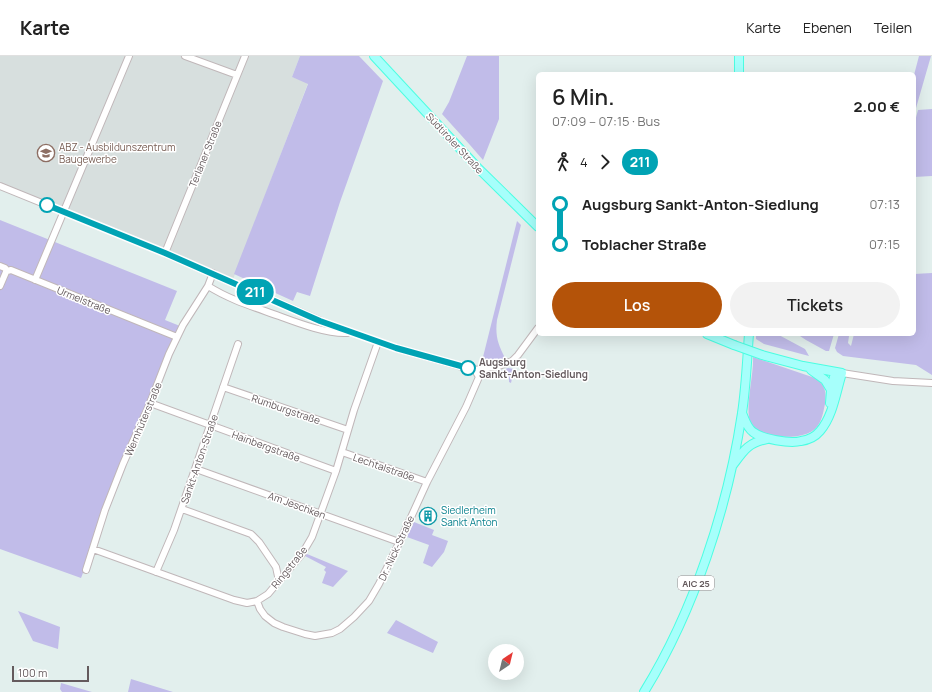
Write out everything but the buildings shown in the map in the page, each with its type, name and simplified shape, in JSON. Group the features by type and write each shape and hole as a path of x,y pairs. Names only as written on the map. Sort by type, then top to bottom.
{"main road":[{"name":"Südtiroler Straße","path":"374,56 477,167 536,225"},
{"path":"738,56 740,72"},
{"path":"712,336 762,355 803,366 842,374"},
{"name":"AIC 25","path":"644,692 655,674 684,614 706,558 732,467 742,413 749,336"},
{"path":"803,366 821,376 828,384 830,390 830,414"},
{"path":"742,413 752,432 768,439 795,442 813,437 824,425 830,414 842,374"},
{"path":"830,390 842,374"},
{"path":"732,467 745,449 751,444 768,439"}],"street":[{"path":"35,280 130,56"},
{"path":"185,56 237,75"},
{"name":"Terlaner Straße","path":"165,253 245,56"},
{"path":"0,186 213,273 320,321 378,342 441,361 476,370 499,366 512,361 536,331"},
{"name":"Urmelstraße","path":"0,266 177,337"},
{"path":"0,286 7,270"},
{"name":"Wernhüterstraße","path":"86,570 105,510 177,337 208,286 213,273"},
{"path":"208,286 242,303 302,324 340,333 350,332"},
{"path":"318,328 320,321"},
{"name":"Ringstraße","path":"257,601 268,594 302,554 312,537 322,514 360,390 378,342"},
{"name":"Sankt-Anton-Straße","path":"156,572 182,509 238,344"},
{"name":"Dr.-Nick-Straße","path":"257,601 265,616 274,623 283,628 315,636 332,633 347,624 369,601 379,584 427,482 475,386 479,377 476,370"},
{"path":"842,374 893,381 932,383"},
{"name":"Rumburgstraße","path":"223,387 348,430"},
{"name":"Hainbergstraße","path":"150,403 336,471"},
{"name":"Lechtalstraße","path":"342,452 427,482"},
{"name":"Am Jeschken","path":"196,469 399,542"},
{"path":"182,509 251,534 259,542 276,567 279,581"},
{"path":"93,549 234,600 247,603 257,601"},
{"path":"276,567 287,571"}],"shaded area":[{"path":"0,56 300,56 292,77 308,83 232,282 0,186"},
{"path":"300,56 359,56 383,81 340,202 310,296 297,292 293,301 234,274 308,84 292,77"},
{"path":"467,56 499,56 499,119 483,160 442,114 449,102"},
{"path":"919,56 931,56 916,108 916,72 915,72"},
{"path":"932,109 932,176 916,177 916,118 918,110"},
{"path":"0,220 177,291 165,320 180,326 81,578 0,549"},
{"path":"517,221 521,225 496,326 498,340 505,358 497,362 486,362 482,361"},
{"path":"932,273 932,375 916,365 843,356 837,352 835,348 838,336 849,336 848,343 851,346 854,336 916,336 916,274"},
{"path":"756,336 781,336 805,349 809,356 764,344 756,339"},
{"path":"800,336 833,336 829,351 826,351"},
{"path":"753,357 818,379 824,388 825,404 822,417 815,429 805,434 789,437 759,433 754,429 750,421 748,408"},
{"path":"508,368 514,369 511,383 509,382 509,377 493,374"},
{"path":"414,522 434,530 432,535 448,541 444,552 432,567 423,563 429,545 407,537"},
{"path":"307,554 348,571 333,587 322,583 326,572 324,570 326,567 305,556"},
{"path":"18,611 60,627 58,649 33,641"},
{"path":"396,620 438,642 433,653 387,633"},
{"path":"131,679 173,692 128,692"},
{"path":"61,683 92,692 62,692 60,689"}],"bus line":[{"name":"211","path":"47,205 165,253 320,321 396,348 468,368"}],"place":[{"name":"ABZ - Ausbildunszentrum Baugewerbe","path":"46,153"},
{"name":"Augsburg Sankt-Anton-Siedlung","path":"468,368"},
{"name":"Siedlerheim Sankt Anton","path":"428,516"}]}
